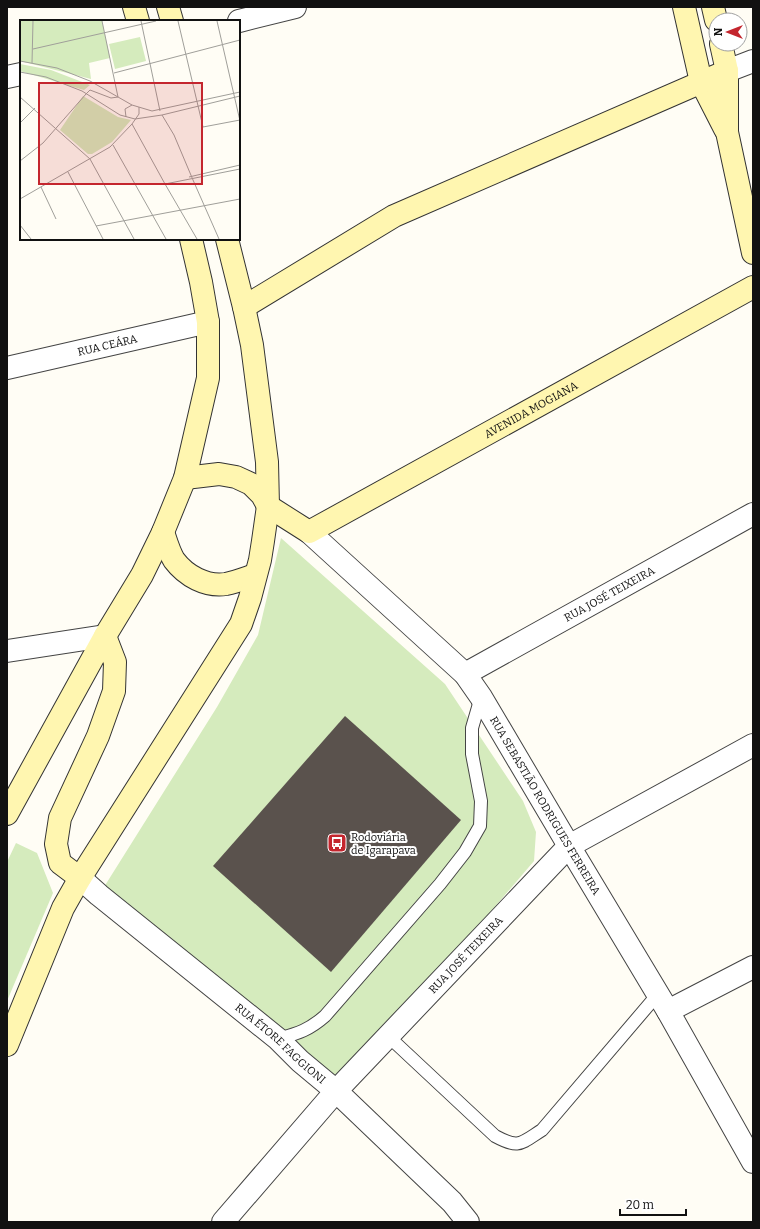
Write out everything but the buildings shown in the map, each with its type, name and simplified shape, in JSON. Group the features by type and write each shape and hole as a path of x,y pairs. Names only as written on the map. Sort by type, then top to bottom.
{"main road":[{"path":"134,7 138,20"},
{"path":"168,7 172,20"},
{"path":"684,7 701,82 727,132"},
{"path":"723,52 727,71 727,132 753,253"},
{"path":"244,307 394,216 727,71"},
{"path":"7,814 105,636 142,575 163,532 185,478 208,378 208,322 202,282 191,240"},
{"path":"7,1045 63,908 80,878 241,624 250,598 260,560 268,506 267,462 252,345 227,240"},
{"name":"AVENIDA MOGIANA","path":"308,532 753,287"},
{"path":"185,478 219,474 236,477 251,484 262,495 268,506"},
{"name":"RUA SEBASTIÃO RODRIGUES FERREIRA","path":"268,506 308,532"},
{"path":"163,532 174,559 183,570 196,579 210,583 224,584 255,575"},
{"path":"80,878 60,863 56,844 60,818 98,736 114,691 115,662 105,636"}],"street":[{"path":"240,21 295,7"},
{"path":"727,71 753,61"},
{"path":"7,77 20,74"},
{"name":"RUA CEÁRA","path":"7,368 208,322"},
{"name":"RUA JOSÉ TEIXEIRA","path":"465,674 753,514"},
{"name":"RUA SEBASTIÃO RODRIGUES FERREIRA","path":"308,532 465,674 482,697 569,846 663,1002 753,1162"},
{"path":"7,651 105,636"},
{"name":"RUA JOSÉ TEIXEIRA","path":"223,1222 336,1091 569,846 753,745"},
{"name":"RUA ÉTORE FAGGIONI","path":"80,878 99,895 278,1039 300,1061 336,1091 452,1202 468,1222"},
{"path":"663,1002 753,967"}],"lane":[{"path":"278,1039 308,1029 314,1026 325,1016 440,884 465,852 480,826 481,801 472,754 472,728 482,697"},
{"path":"388,1036 495,1136 508,1143 515,1144 523,1142 542,1130 663,1002"}],"green space":[{"path":"281,538 445,684 523,801 536,832 534,861 352,1074 331,1074 99,895 217,707 258,635"},
{"path":"16,843 37,853 53,893 7,1001 7,862"}],"place":[{"name":"Rodoviária de Igarapava","path":"337,843"}]}
